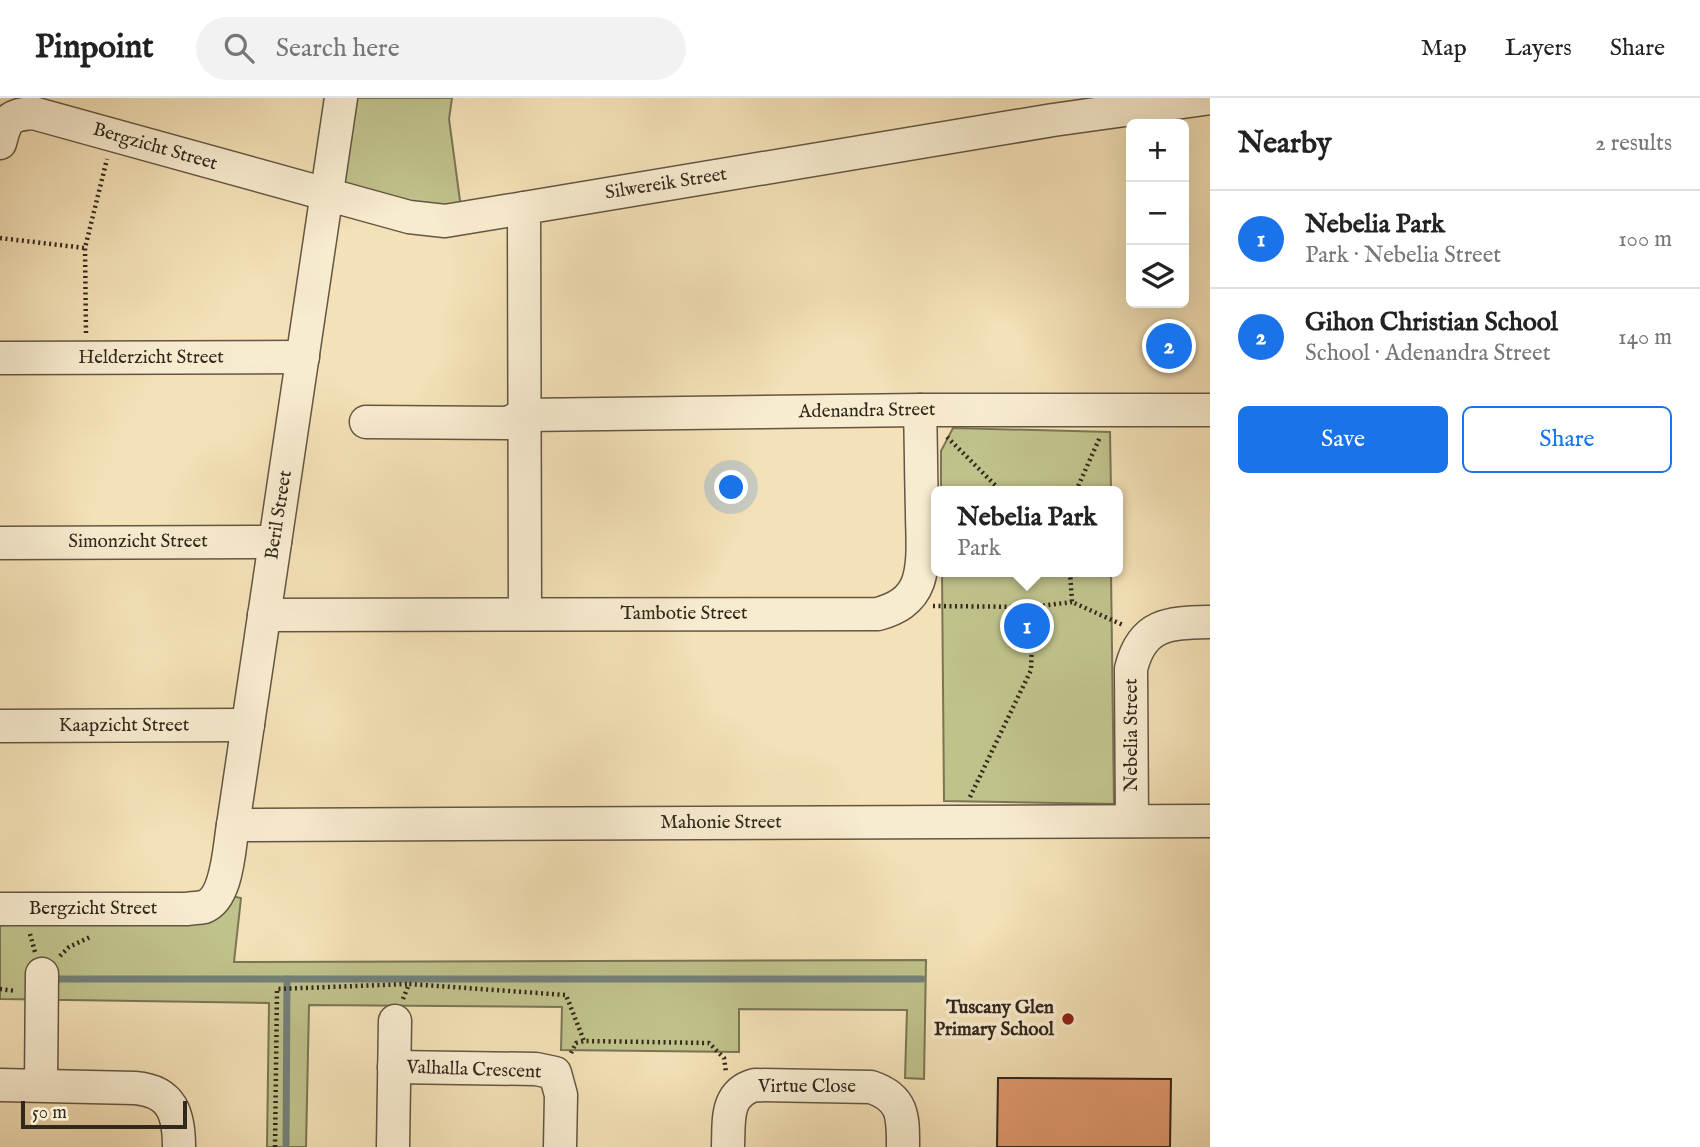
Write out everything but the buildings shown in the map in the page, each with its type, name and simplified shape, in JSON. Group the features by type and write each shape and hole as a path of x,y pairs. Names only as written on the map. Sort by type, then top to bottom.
{"street":[{"name":"Beril Street","path":"187,909 206,906 218,895 225,876 341,98"},
{"name":"Silwereik Street","path":"327,195 425,220 445,221 1051,109 1210,99"},
{"name":"Bergzicht Street","path":"0,143 4,128 15,115 76,111 113,135 327,195"},
{"path":"524,208 526,614"},
{"name":"Helderzicht Street","path":"0,358 303,358"},
{"path":"908,600 918,583 921,569 920,410"},
{"name":"Adenandra Street","path":"366,422 508,424 524,415 920,410 1210,410"},
{"name":"Simonzicht Street","path":"0,543 275,542"},
{"name":"Tambotie Street","path":"264,615 878,614 893,610 908,600"},
{"path":"1144,639 1161,627 1174,623 1210,622"},
{"name":"Nebelia Street","path":"1132,821 1131,669 1135,653 1144,639"},
{"name":"Kaapzicht Street","path":"0,726 248,725"},
{"name":"Mahonie Street","path":"233,825 1210,821"},
{"name":"Bergzicht Street","path":"12,909 187,909"},
{"path":"41,1085 42,974"},
{"name":"Valhalla Crescent","path":"393,1147 395,1021"},
{"name":"Valhalla Crescent","path":"394,1067 536,1069 555,1073"},
{"path":"555,1073 561,1095 560,1147"},
{"path":"0,1085 135,1088 154,1092 171,1106 177,1116 179,1147"},
{"name":"Virtue Close","path":"728,1147 730,1109 736,1095 755,1085 871,1087 890,1097 903,1115 902,1147"}],"path":[{"path":"86,358 85,248 113,135"},
{"path":"0,238 85,248"},
{"path":"920,410 996,486"},
{"path":"1078,486 1101,432 1118,410"},
{"path":"1070,577 1072,602"},
{"path":"908,600 928,606 1033,607 1072,602 1111,618 1144,639"},
{"path":"966,822 969,800 974,788 1031,670 1033,607"},
{"path":"12,909 42,974 69,947 94,935"},
{"path":"395,1021 409,984"},
{"path":"275,1147 277,989 409,984 566,995 584,1041"},
{"path":"555,1073 567,1063 576,1043 584,1041 709,1043 724,1058 725,1071 736,1095"}],"green space":[{"path":"350,98 452,98 449,119 461,208 426,213 342,183"},
{"path":"953,428 1110,432 1111,486 941,486 941,451"},
{"path":"942,577 1111,577 1114,804 944,801"},
{"path":"231,896 241,898 234,962 926,960 924,1079 905,1078 907,1010 739,1009 739,1052 561,1050 562,1007 309,1005 306,1147 267,1147 269,1003 0,999 0,919"}],"waterway":[{"path":"59,979 922,979"},
{"path":"286,1147 287,979"}],"place":[{"name":"Gihon Christian School","path":"1169,346"},
{"name":"Nebelia Park","path":"1027,626"},
{"name":"Tuscany Glen Primary School","path":"1068,1019"}]}
